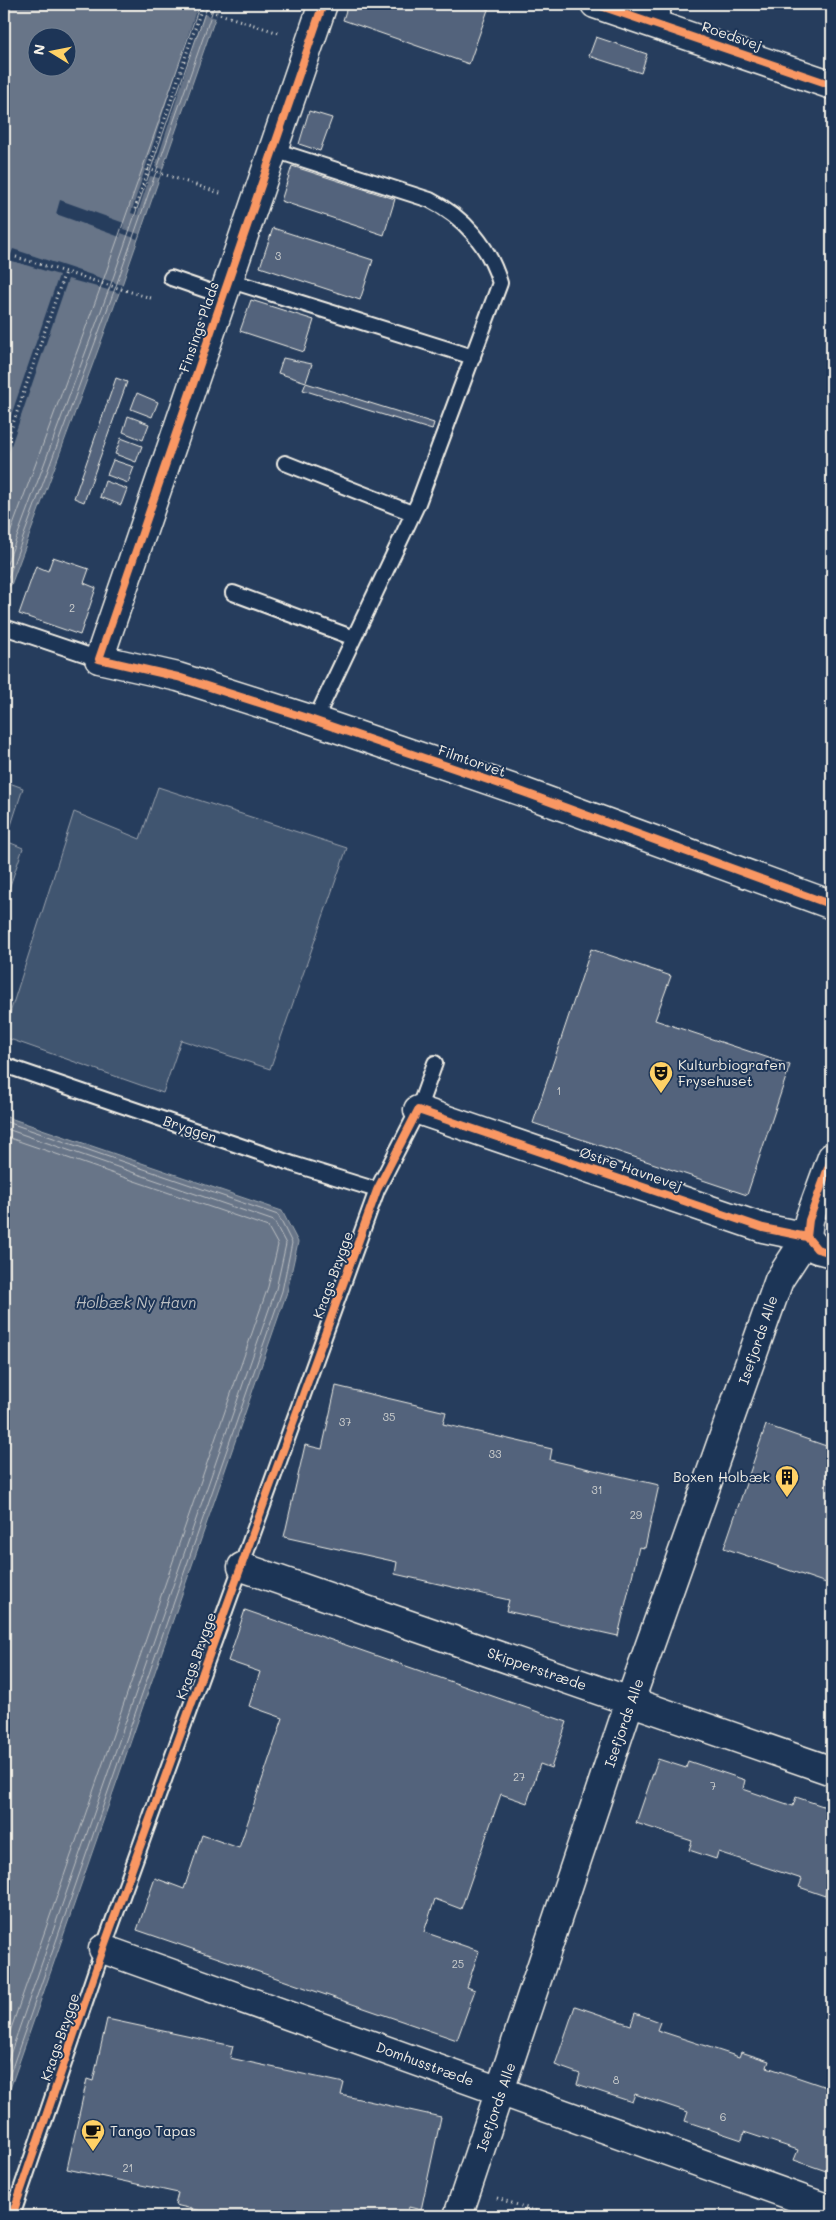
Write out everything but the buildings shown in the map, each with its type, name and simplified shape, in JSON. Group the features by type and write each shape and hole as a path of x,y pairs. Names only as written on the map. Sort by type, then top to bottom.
{"street":[{"name":"Finsings Plads","path":"99,659 323,4"},
{"name":"Roedsvej","path":"595,4 661,14 832,84"},
{"name":"Filmtorvet","path":"99,659 178,677 315,720 523,792 832,905"},
{"name":"Østre Havnevej","path":"418,1110 763,1228 808,1237 817,1249 832,1253"},
{"path":"808,1237 809,1220 832,1158"},
{"name":"Isefjords Alle","path":"458,2216 630,1702 779,1280 808,1237"},
{"name":"Skipperstræde","path":"242,1567 832,1771"},
{"name":"Domhusstræde","path":"103,1949 832,2210"}],"lane":[{"path":"274,150 430,200 453,213 465,224 490,256 500,284 412,514 315,720"},
{"path":"172,278 226,288 473,356"},
{"path":"285,464 412,514"},
{"path":"233,593 354,638"},
{"path":"4,627 99,659"},
{"path":"418,1110 435,1063"},
{"name":"Bryggen","path":"4,1065 293,1164 377,1190"},
{"name":"Krags Brygge","path":"12,2216 103,1949 377,1190 418,1110"}],"path":[{"path":"135,209 202,4"},
{"path":"201,8 310,43"},
{"path":"148,169 255,204"},
{"path":"16,257 159,300"},
{"path":"4,450 65,272"},
{"path":"514,2203 551,2216"}],"shaded area":[{"path":"4,781 23,788 6,841 23,848 4,903"},
{"path":"158,787 347,848 270,1069 181,1040 163,1093 4,1037 74,812 140,839"}],"water":[{"path":"4,4 220,4 122,285 11,585 4,589"},
{"name":"Holbæk Ny Havn","path":"4,1116 282,1211 298,1242 287,1292 4,2106"}],"pier":[{"path":"198,4 209,4 208,6 218,9 216,18 204,14 155,167 162,169 159,178 150,176 137,215 131,213"},
{"path":"60,200 124,223 123,229 139,234 137,239 121,233 120,237 56,214"},
{"path":"13,249 122,285 119,293 68,279 4,466 4,436 59,275 9,260"}],"cycle path":[{"path":"323,4 99,659 178,677 307,718 523,792 832,905"},
{"path":"595,4 832,85"},
{"path":"12,2216 103,1949 377,1190 418,1110 763,1228 807,1237 817,1249 832,1253"},
{"path":"807,1237 809,1220 832,1157"}],"place":[{"name":"Kulturbiografen Frysehuset","path":"661,1094"},
{"name":"Boxen Holbæk","path":"787,1498"},
{"name":"Tango Tapas","path":"93,2152"}]}
